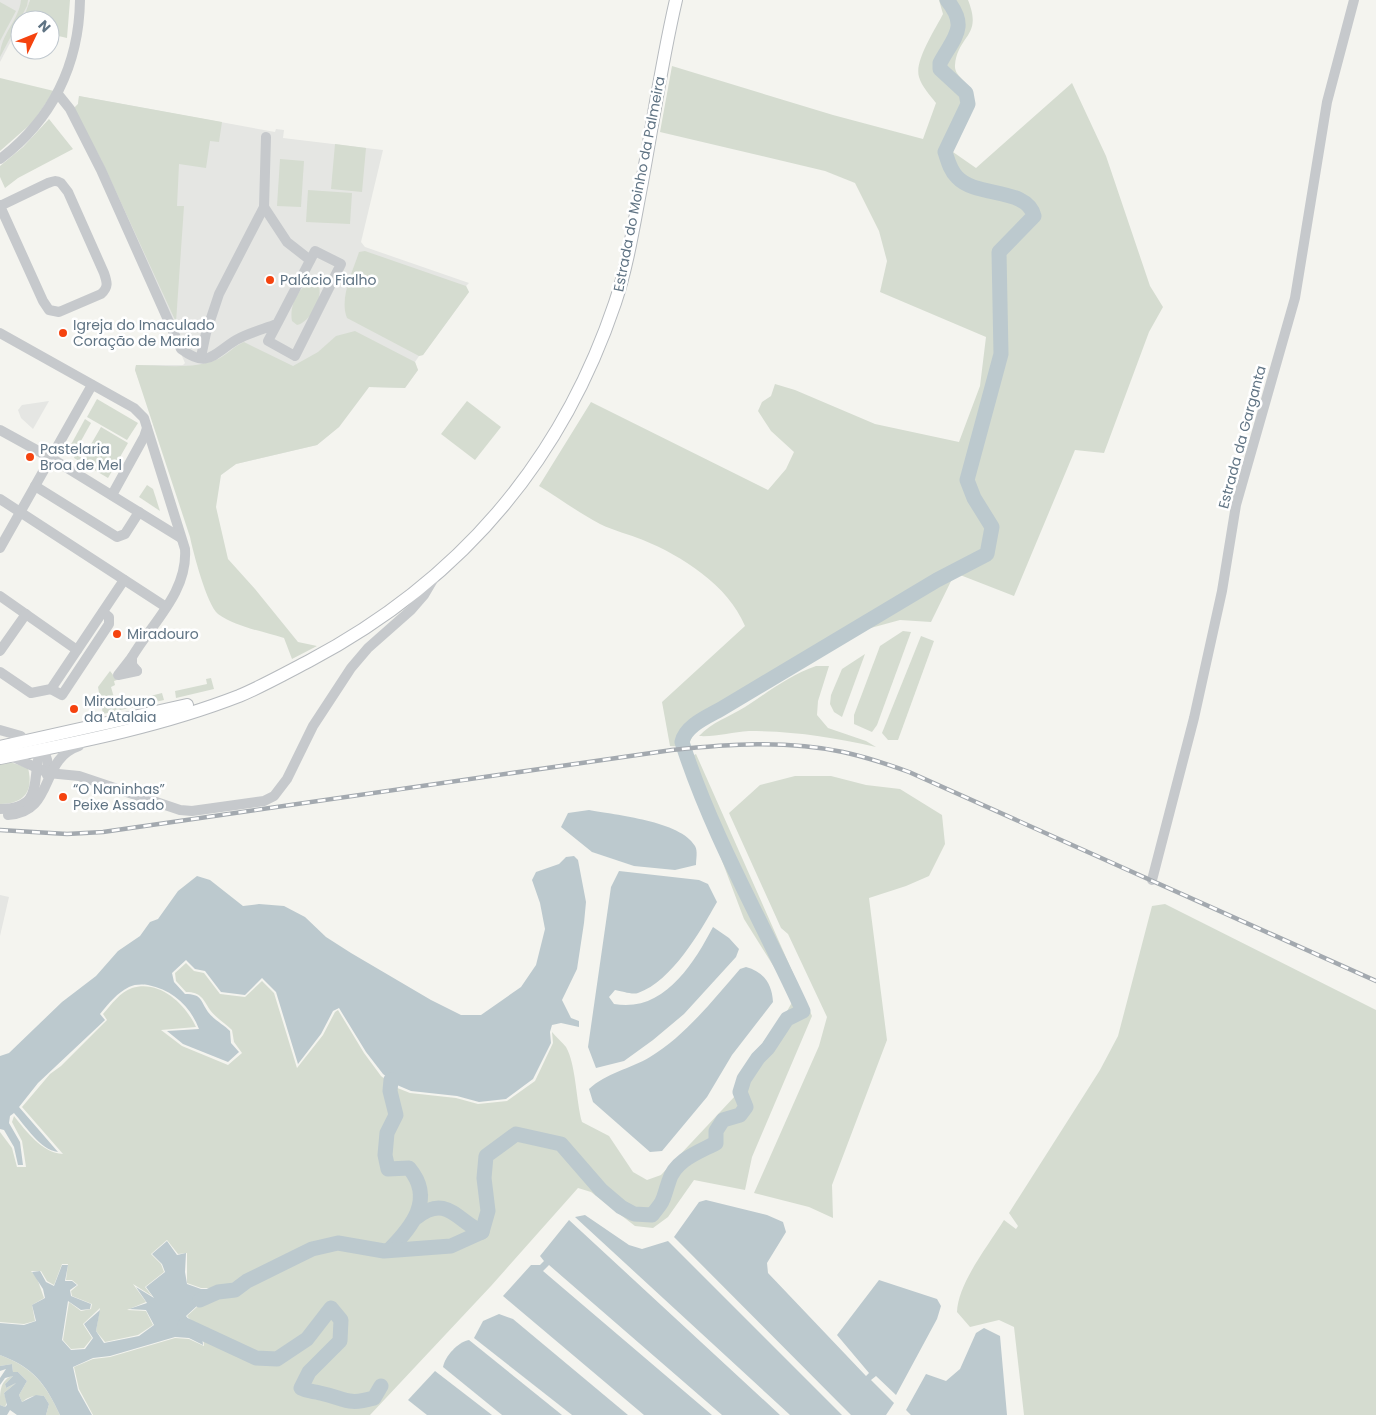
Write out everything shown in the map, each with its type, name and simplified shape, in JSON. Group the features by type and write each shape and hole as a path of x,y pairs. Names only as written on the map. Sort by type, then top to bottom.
{"main road":[{"name":"Estrada do Moinho da Palmeira","path":"3,756 48,764 132,729 239,696 280,677 374,624 410,598 472,541 524,481 552,439 581,388 600,344 615,301 628,252 676,0"},
{"name":"Estrada do Moinho da Palmeira","path":"0,747 215,698 280,677"}],"street":[{"path":"0,159 38,123 58,94 68,74 78,36 80,0"},
{"name":"Estrada da Garganta","path":"1152,880 1194,718 1216,620 1236,505 1295,298 1327,102 1354,0"},
{"path":"58,94 70,109 101,170 181,349 192,358 214,358 236,340 277,324"},
{"path":"201,358 206,333 219,294 264,207 266,137"},
{"path":"51,182 61,183 68,192 104,273 107,283 105,290 101,294 59,312 49,310 0,206 51,182"},
{"path":"264,207 288,242 310,260"},
{"path":"315,251 341,264 295,356 268,341 277,324 315,251"},
{"path":"0,333 137,410 144,418 185,549 185,570 175,594 118,675 137,671 132,665 132,657"},
{"path":"0,548 92,385"},
{"path":"112,495 140,444 147,427"},
{"path":"0,430 51,458 181,538"},
{"path":"140,444 153,445"},
{"path":"35,486 117,537 125,534 139,512"},
{"path":"0,499 166,607"},
{"path":"0,809 26,803 35,788 38,754 48,764 180,810 192,811 264,801 274,796 287,779 312,726 351,668 368,648 420,600 435,576"},
{"path":"51,689 124,580"},
{"path":"0,596 77,650"},
{"path":"0,672 31,693 51,689 62,695 109,624 109,617 103,612"},
{"path":"0,651 26,614"},
{"path":"0,815 24,812 38,800 44,790 48,764 45,742 54,738 109,727 149,713"},
{"path":"3,756 36,767 48,764 70,750 132,729"},
{"path":"0,730 26,740 48,764"},
{"path":"14,735 31,737 49,736"}],"shaded area":[{"path":"0,0 30,0 27,10 10,10 10,43 0,62"},
{"path":"21,0 28,0 25,10 19,10"},
{"path":"30,0 70,0 67,38 60,36 60,10 26,10"},
{"path":"939,0 968,0 973,21 968,35 960,47 955,65 956,72 970,91 972,107 967,123 953,152 976,168 1072,83 1106,156 1150,286 1163,307 1149,332 1104,453 1075,450 1014,596 955,573 931,622 900,620 867,629 697,723 688,747 670,746 662,702 745,626 737,611 716,585 688,563 638,538 600,524 539,486 591,402 768,490 786,469 794,452 771,431 758,411 762,402 771,396 775,384 795,390 875,424 959,442 980,386 986,337 880,292 887,261 879,231 855,183 825,171 660,132 672,66 833,115 923,139 936,103 922,84 918,70 931,36 943,14"},
{"path":"0,2 14,10 10,10 10,22 0,41"},
{"path":"10,27 10,38 0,57 3,41"},
{"path":"0,78 54,91 33,122 0,151"},
{"path":"79,96 275,132 276,129 284,130 283,138 383,150 361,242 365,247 469,283 466,286 469,292 423,355 419,356 415,362 418,370 405,388 369,387 339,427 317,445 236,464 221,475 152,416 135,370 136,365 183,365 185,363 73,109 78,104"},
{"path":"79,96 222,122 219,142 210,141 206,168 179,164 177,206 184,206 176,322 101,159 73,109 78,104"},
{"path":"49,119 73,149 18,178 5,188 0,177 0,166 23,147"},
{"path":"335,144 366,148 362,192 331,189"},
{"path":"280,159 304,161 301,207 277,206"},
{"path":"308,190 352,193 350,224 306,222"},
{"path":"365,251 466,286 469,292 423,355 419,356 347,318 345,302 348,285 359,252"},
{"path":"311,281 316,281 319,286 319,299 307,319 297,325 292,321 293,303 302,288"},
{"path":"355,331 415,362 418,370 405,388 369,387 339,427 317,445 236,464 221,475 216,507 228,559 298,642 317,646 292,659 284,638 225,618 218,614 209,600 135,370 136,365 198,365 222,357 244,342 293,366 318,352 336,336"},
{"path":"97,399 138,423 127,440 87,417"},
{"path":"49,401 33,429 21,418 18,410 22,405"},
{"path":"467,401 501,427 475,460 441,434"},
{"path":"85,419 91,423 77,448 68,450"},
{"path":"101,427 128,443 108,478 74,458 75,454 83,458"},
{"path":"147,485 153,489 160,511 139,497"},
{"path":"903,631 911,632 877,725 872,732 854,724 854,715 880,646"},
{"path":"921,636 934,641 898,740 888,740 882,733"},
{"path":"865,654 842,717 834,712 830,704 831,695 842,669"},
{"path":"816,666 829,666 818,701 817,715 828,728 866,741 876,747 844,740 781,732 749,731 699,736 715,723 745,707 788,679"},
{"path":"110,671 117,680 114,681 115,685 111,687 115,701 134,698 135,700 162,693 164,700 103,714 98,687"},
{"path":"211,678 214,689 176,698 175,691 207,684 206,679"},
{"path":"696,754 812,1016 752,1157 745,1190 694,1180 668,1217 653,1228 635,1226 591,1192 578,1188 491,1286 370,1415 93,1415 79,1389 74,1367 93,1359 110,1357 175,1338 189,1339 204,1346 203,1334 187,1316 198,1306 217,1299 219,1288 201,1288 187,1283 187,1253 178,1254 167,1240 151,1254 161,1264 164,1272 145,1287 152,1296 133,1284 146,1302 127,1310 146,1311 153,1325 138,1335 105,1342 96,1331 100,1308 83,1324 92,1338 84,1348 71,1349 63,1340 69,1302 81,1311 91,1309 92,1304 72,1296 71,1291 78,1285 72,1280 66,1280 68,1264 62,1264 54,1285 47,1281 41,1271 31,1271 37,1278 44,1298 32,1305 35,1321 24,1324 0,1322 0,1132 12,1148 17,1167 26,1167 22,1141 12,1122 14,1116 41,1145 55,1153 63,1154 22,1107 50,1074 61,1066 107,1020 103,1014 124,992 142,986 152,987 171,996 186,1010 192,1019 196,1027 161,1030 182,1046 228,1065 242,1053 234,1042 232,1030 212,1013 201,997 195,993 186,992 176,981 175,973 186,963 194,971 204,973 220,994 245,997 262,981 274,993 297,1068 323,1035 335,1012 338,1010 364,1053 381,1076 395,1087 410,1093 456,1098 478,1104 507,1101 535,1081 553,1043 552,1032 566,1047 572,1063 582,1122 609,1136 633,1172 647,1180 661,1175 736,1095 751,1057 783,1018 794,999 744,919 684,760"},
{"path":"10,762 28,768 30,783 25,795 21,799 15,802 0,804 0,764"},
{"path":"795,776 831,776 866,785 900,789 942,815 945,844 929,876 869,898 887,1040 832,1185 833,1218 809,1207 754,1193 819,1046 827,1017 788,934 781,928 729,813 760,785"},
{"path":"589,810 646,820 676,831 687,837 695,846 697,853 696,865 675,870 634,866 592,852 561,827 568,813"},
{"path":"574,856 578,860 586,902 577,969 562,1000 571,1018 579,1021 579,1027 561,1023 552,1025 550,1032 551,1043 533,1079 506,1099 479,1102 457,1096 411,1091 397,1085 383,1074 366,1052 339,1008 333,1011 321,1034 298,1064 276,992 262,978 245,995 221,992 205,971 195,969 186,960 172,973 174,982 185,994 198,997 210,1015 230,1031 231,1043 239,1052 228,1062 183,1044 167,1031 199,1029 191,1013 180,1000 157,987 148,985 133,985 125,989 100,1014 105,1020 38,1083 19,1107 58,1152 45,1147 39,1142 14,1113 10,1116 9,1123 20,1142 23,1165 18,1165 14,1147 4,1130 0,1129 0,1056 9,1053 62,1002 96,976 118,951 140,936 150,922 158,919 178,891 197,876 210,880 243,906 259,904 284,906 305,917 326,937 351,953 431,1000 461,1015 481,1015 521,987 536,965 545,929 540,903 532,880 536,872 559,864 566,857"},
{"path":"619,871 699,880 708,884 717,902 684,954 662,978 638,993 615,990 609,997 614,1004 632,1005 662,994 686,970 713,927 729,938 739,949 736,957 684,1014 653,1040 624,1061 596,1068 588,1047 611,887"},
{"path":"0,895 9,897 0,936"},
{"path":"1165,904 1376,1010 1376,1415 1024,1415 1014,1327 999,1320 970,1327 957,1312 968,1277 1004,1220 1016,1229 1018,1226 1009,1213 1100,1070 1118,1036 1152,906"},
{"path":"746,967 758,972 766,980 771,990 773,1002 732,1055 707,1097 662,1151 650,1152 593,1102 589,1089 610,1075 650,1057 675,1039 698,1017 740,969"},
{"path":"706,1200 767,1215 783,1222 786,1232 767,1263 768,1273 866,1376 869,1373 837,1335 879,1280 937,1299 941,1306 937,1319 896,1395 876,1376 871,1380 894,1403 886,1415 851,1415 674,1237 699,1202"},
{"path":"585,1215 629,1245 642,1249 668,1241 842,1415 790,1415 575,1217"},
{"path":"569,1220 780,1415 722,1415 549,1265 543,1271 712,1415 644,1415 503,1296 531,1265 540,1265 544,1261 540,1256"},
{"path":"167,1241 177,1255 186,1253 185,1272 187,1284 201,1289 218,1289 216,1299 198,1305 186,1316 202,1335 203,1345 189,1338 175,1337 110,1356 93,1358 73,1367 78,1390 92,1415 60,1415 43,1385 30,1371 22,1365 0,1355 0,1323 24,1325 36,1321 32,1305 45,1298 43,1289 32,1272 40,1271 46,1282 54,1286 62,1265 68,1265 65,1281 72,1281 77,1285 70,1290 71,1296 91,1304 90,1309 81,1310 68,1301 62,1340 71,1350 85,1349 93,1338 84,1324 100,1310 96,1331 104,1343 139,1336 154,1325 146,1310 129,1309 147,1303 136,1287 154,1298 146,1287 165,1272 162,1264 152,1254"},
{"path":"499,1314 513,1319 628,1415 572,1415 474,1338 483,1321"},
{"path":"984,1328 1000,1336 1007,1415 911,1415 906,1410 926,1374 946,1381 960,1369 976,1333"},
{"path":"469,1340 562,1415 502,1415 443,1367 446,1358 453,1350"},
{"path":"0,1355 21,1365 37,1378 49,1394 60,1415 46,1415 49,1404 44,1396 32,1396 22,1402 19,1395 27,1381 18,1372 13,1372 12,1364 0,1366"},
{"path":"12,1364 13,1372 18,1372 27,1381 19,1395 22,1402 36,1395 44,1396 49,1404 46,1415 17,1415 10,1410 7,1415 0,1415 0,1405 5,1407 7,1405 4,1393 16,1383 6,1388 5,1384 13,1376 5,1378 0,1385 0,1378 6,1369 0,1371 0,1366"},
{"path":"435,1371 492,1415 427,1415 408,1400"},
{"path":"14,1375 5,1384 6,1388 16,1383 4,1393 7,1402 5,1407 0,1405 2,1386 9,1377"}],"waterway":[{"path":"200,1300 218,1292 235,1290 247,1281 312,1249 338,1243 384,1251 451,1246 482,1232 488,1211 484,1178 486,1156 516,1134 561,1144 601,1190 621,1207 634,1214 652,1215 662,1202 676,1167 695,1153 716,1143 716,1131 723,1120 740,1115 746,1107 740,1092 744,1079 787,1019 803,1011 723,845 694,777 682,742 687,731 703,719 937,580 987,554 992,527 974,498 967,480 1001,354 999,252 1034,216 1029,207 1012,196 965,184 957,177 949,165 945,152 968,104 966,93 940,69 940,63 954,39 958,25 954,9 947,0"},
{"path":"389,1250 412,1222 420,1202 417,1179 409,1168 388,1169 385,1155 387,1133 396,1115 390,1091 391,1080"},
{"path":"417,1217 436,1208 444,1209 482,1232"},
{"path":"185,1325 256,1358 277,1359 307,1339 331,1308 341,1320 340,1341 309,1372 301,1388 346,1400 357,1401 374,1398 381,1386"}],"railway":[{"path":"0,830 67,834 103,832 672,750 758,744 822,748 852,754 909,772 1376,981"}],"place":[{"name":"Palácio Fialho","path":"270,280"},
{"name":"Igreja do Imaculado Coração de Maria","path":"63,333"},
{"name":"Pastelaria Broa de Mel","path":"30,457"},
{"name":"Miradouro","path":"117,634"},
{"name":"Miradouro da Atalaia","path":"74,709"},
{"name":"“O Naninhas” Peixe Assado","path":"63,797"}]}
